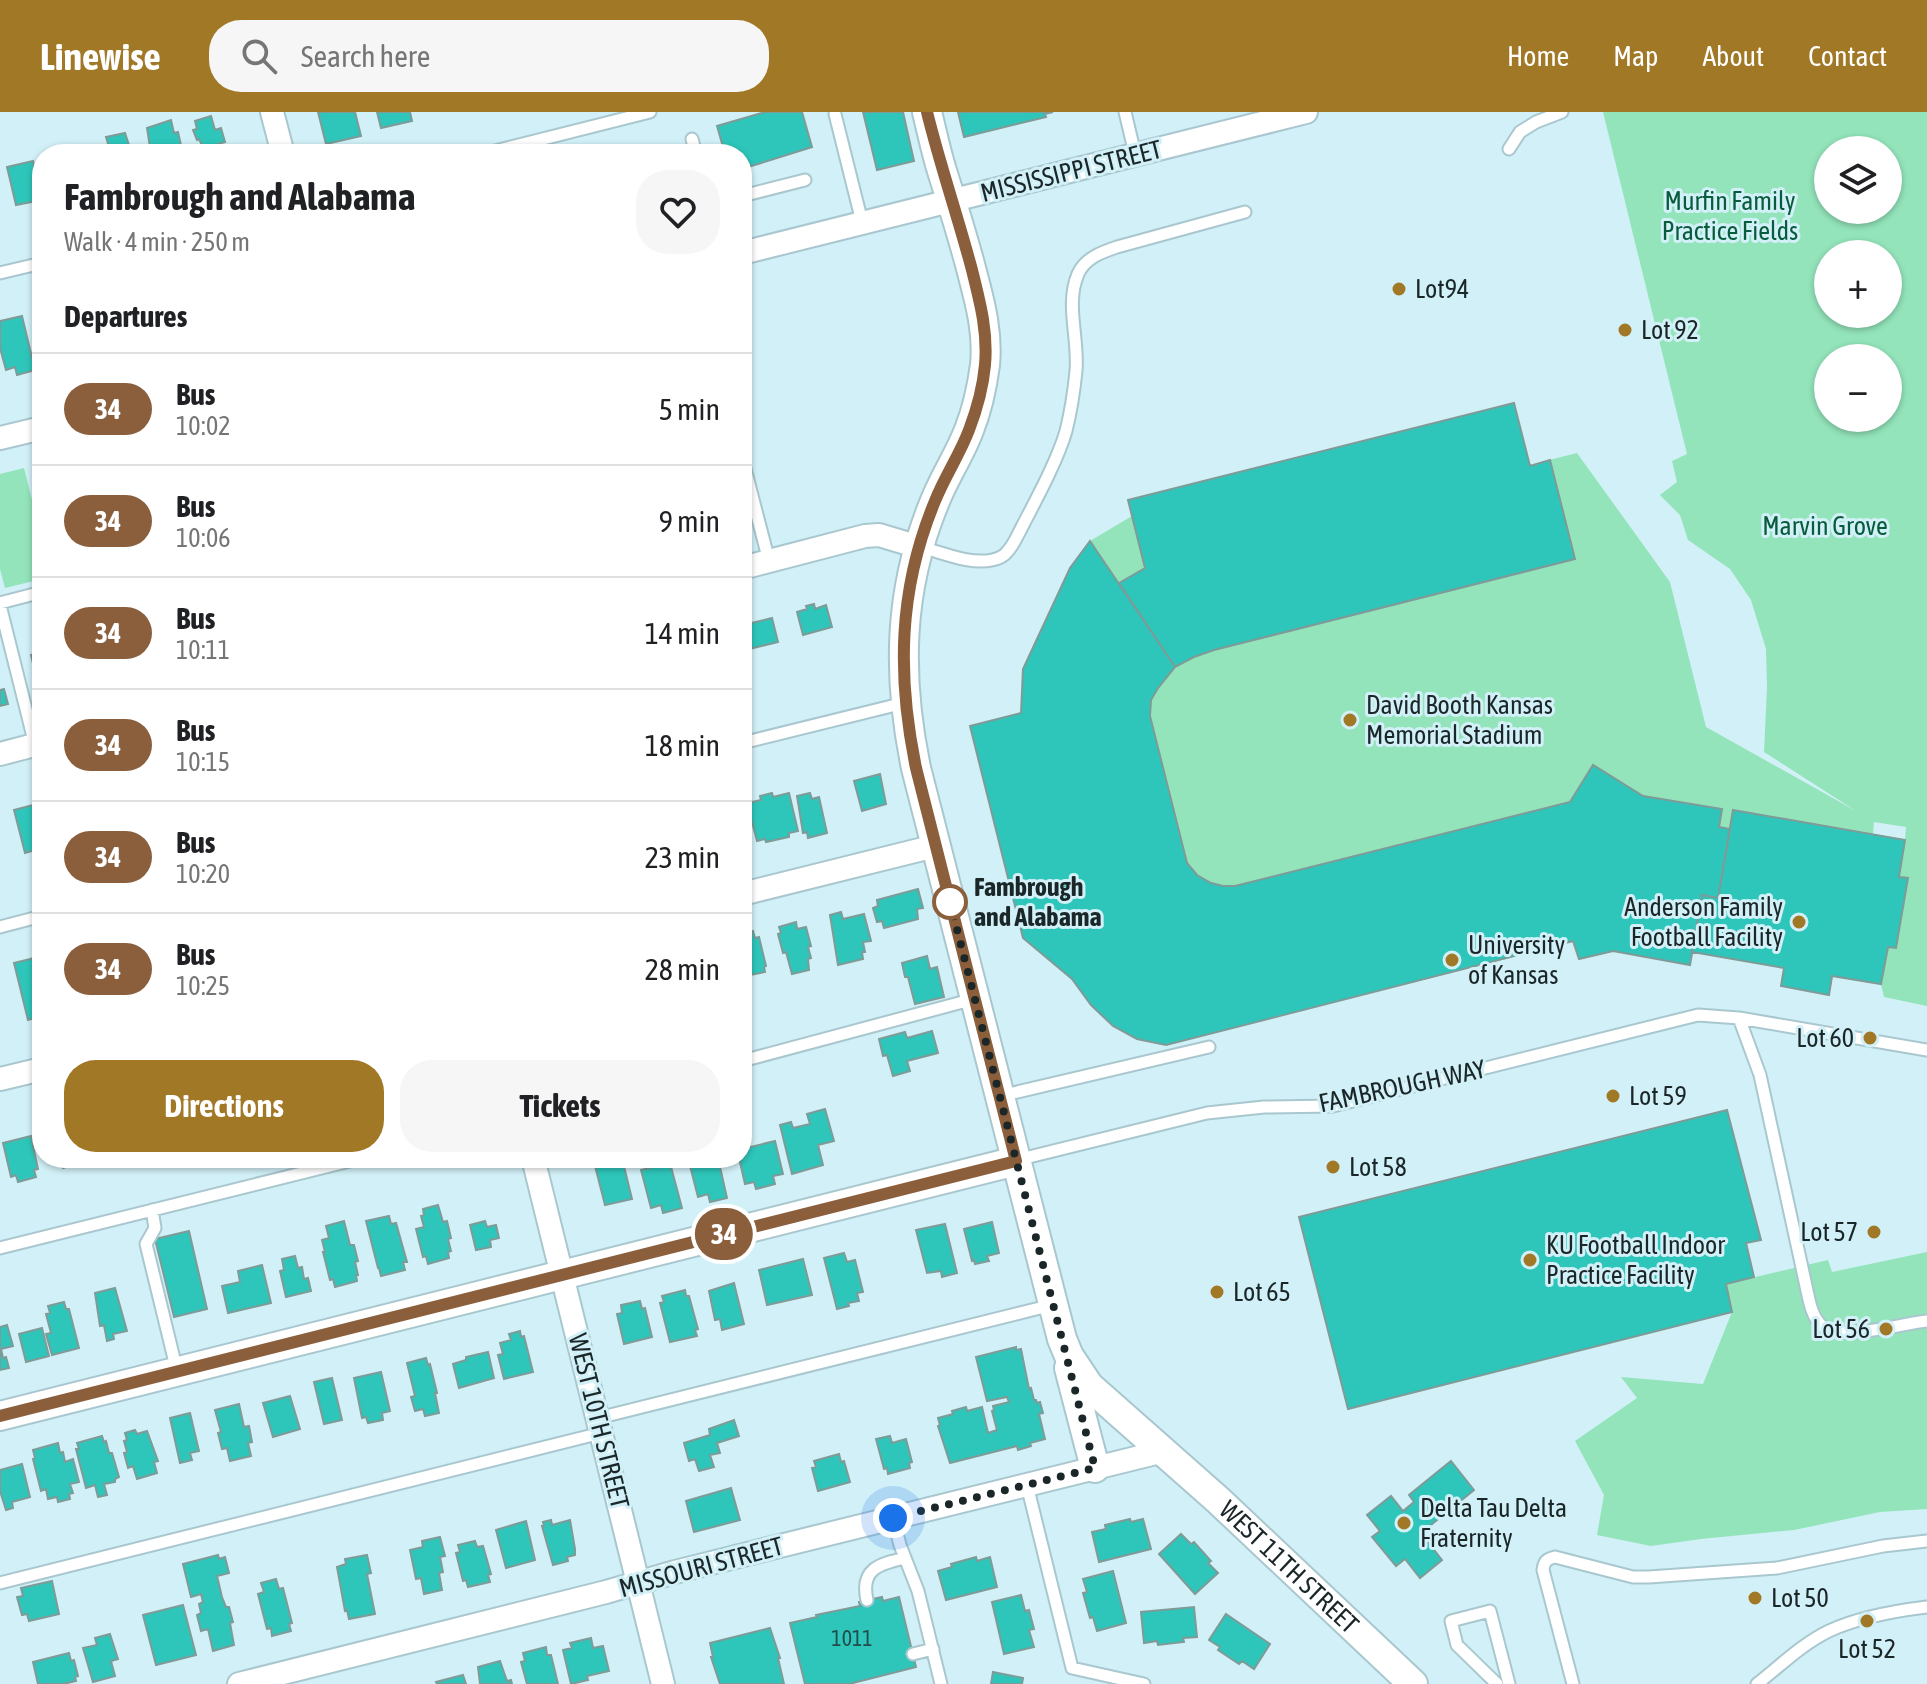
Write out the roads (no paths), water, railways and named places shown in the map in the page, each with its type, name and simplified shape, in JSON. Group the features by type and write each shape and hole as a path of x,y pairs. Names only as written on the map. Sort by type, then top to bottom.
{"street":[{"path":"272,112 280,144"},
{"path":"927,112 963,234 984,319 986,341 981,392 969,430 935,501 911,582 902,644 905,703 916,768 935,846 1095,1468"},
{"name":"MISSISSIPPI STREET","path":"752,250 1305,112"},
{"path":"0,438 32,430"},
{"path":"752,565 865,536 879,535 919,547"},
{"path":"0,754 32,746"},
{"path":"752,892 935,846"},
{"path":"0,1079 32,1071"},
{"path":"0,1416 1016,1161"},
{"name":"WEST 10TH STREET","path":"536,1168 663,1684"},
{"name":"WEST 11TH STREET","path":"1062,1339 1076,1369 1089,1386 1218,1500 1413,1684"},
{"name":"MISSOURI STREET","path":"239,1684 1164,1451"}],"lane":[{"path":"523,144 650,112"},
{"path":"1125,112 1135,154"},
{"path":"1509,149 1520,132 1562,112"},
{"path":"835,114 862,222"},
{"path":"692,139 693,144"},
{"path":"752,193 805,180"},
{"path":"919,547 985,561 1000,557 1012,544 1061,444 1073,403 1077,366 1074,285 1086,262 1108,250 1245,212"},
{"path":"0,273 32,265"},
{"path":"752,496 769,561"},
{"path":"32,595 0,604 32,722"},
{"path":"752,741 905,703"},
{"path":"0,927 32,919"},
{"path":"752,1058 974,999"},
{"name":"FAMBROUGH WAY","path":"1016,1161 1207,1113 1264,1107 1333,1106 1698,1015 1739,1018 1927,1050"},
{"path":"1739,1018 1760,1075 1815,1318 1824,1329 1836,1333 1927,1321"},
{"path":"1000,1097 1209,1047"},
{"path":"0,1248 322,1168"},
{"path":"152,1210 155,1228 146,1244 177,1372"},
{"path":"0,1583 1053,1305"},
{"path":"1027,1485 1072,1668 1144,1684"},
{"path":"893,1518 918,1591 941,1684"},
{"path":"1573,1684 1543,1570 1548,1559 1555,1557 1633,1577 1649,1577 1777,1568 1883,1546 1927,1541"},
{"path":"867,1600 866,1579 871,1572 880,1564 905,1558"},
{"path":"1757,1684 1829,1631 1895,1611 1927,1607"},
{"path":"1497,1684 1457,1645 1451,1621 1490,1611 1509,1684"},
{"path":"913,1654 933,1649"}],"place":[{"name":"Lot94","path":"1399,289"},
{"name":"Lot 92","path":"1625,330"},
{"name":"David Booth Kansas Memorial Stadium","path":"1350,720"},
{"name":"Fambrough and Alabama","path":"950,902"},
{"name":"Anderson Family Football Facility","path":"1799,922"},
{"name":"University of Kansas","path":"1452,960"},
{"name":"Lot 60","path":"1870,1038"},
{"name":"Lot 59","path":"1613,1096"},
{"name":"Lot 58","path":"1333,1167"},
{"name":"Lot 57","path":"1874,1232"},
{"name":"KU Football Indoor Practice Facility","path":"1530,1260"},
{"name":"Lot 65","path":"1217,1292"},
{"name":"Lot 56","path":"1886,1329"},
{"name":"Delta Tau Delta Fraternity","path":"1404,1523"},
{"name":"Lot 50","path":"1755,1598"},
{"name":"Lot 52","path":"1867,1621"}],"park label":[{"name":"Murfin Family Practice Fields","path":"1730,216"},
{"name":"Marvin Grove","path":"1825,526"}]}
